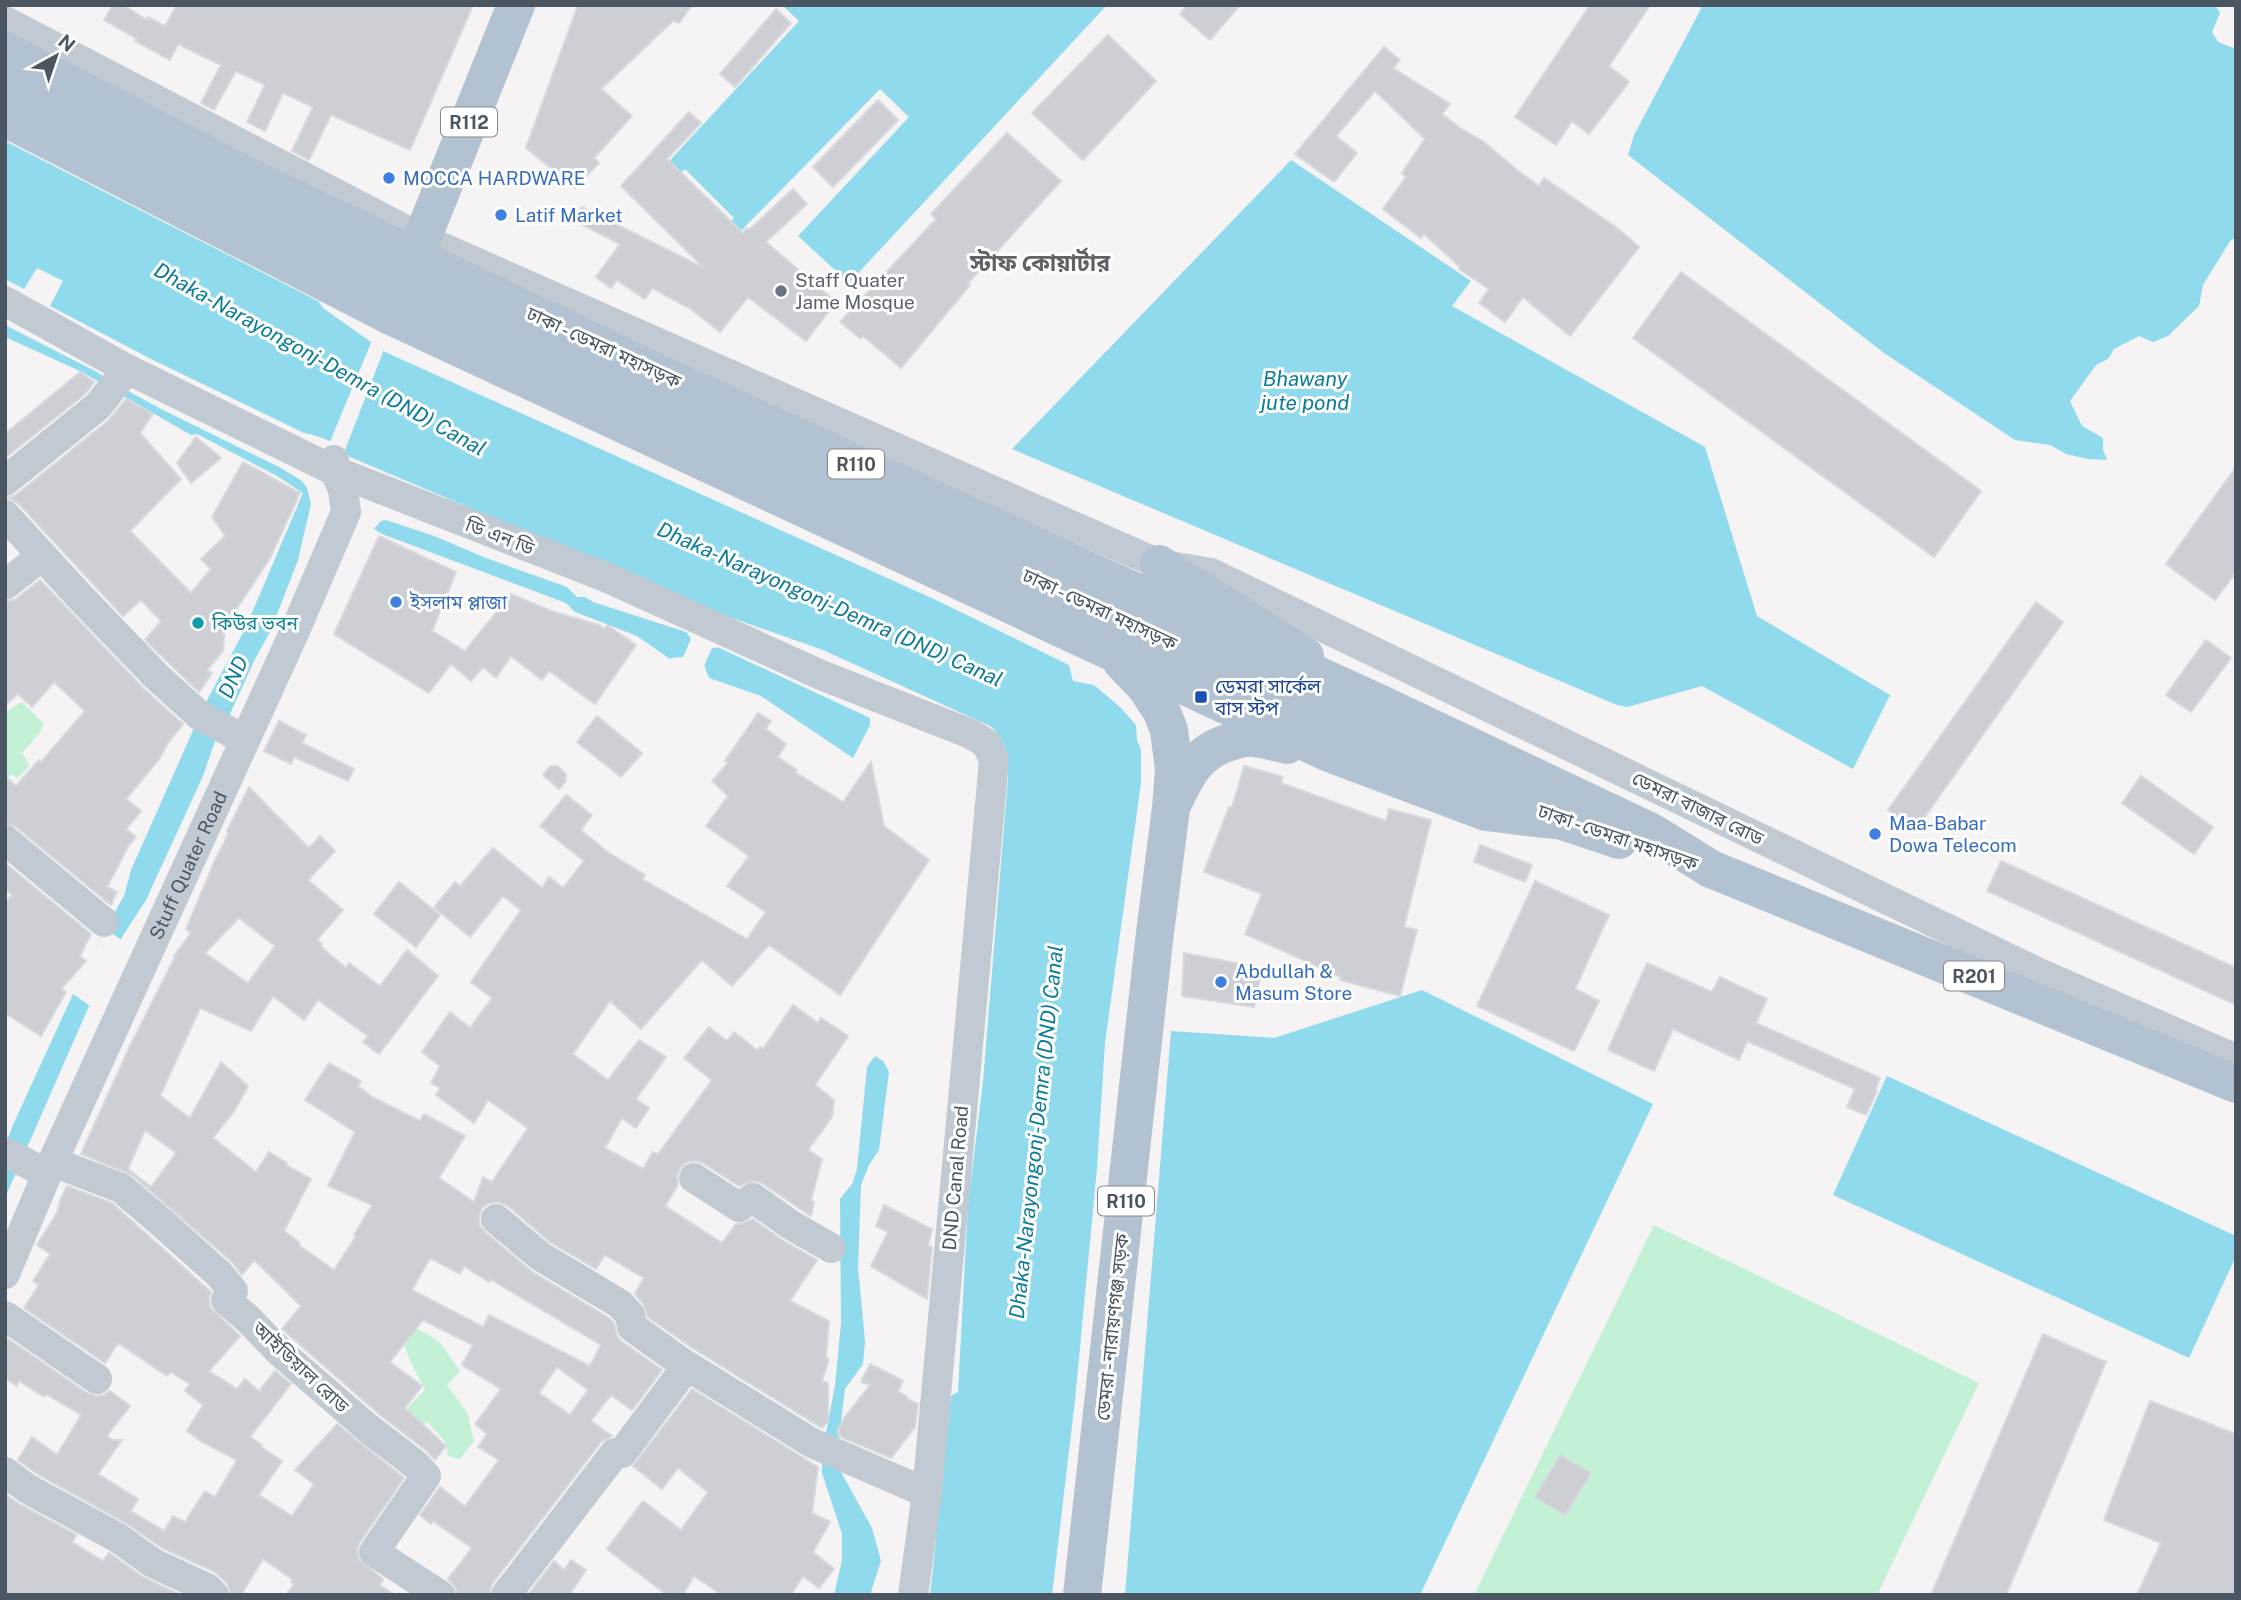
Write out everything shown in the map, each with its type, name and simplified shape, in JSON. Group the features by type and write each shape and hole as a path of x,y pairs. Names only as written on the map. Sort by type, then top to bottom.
{"main road":[{"name":"R112","path":"423,239 516,5"},
{"name":"ঢাকা - ডেমরা মহাসড়ক","path":"5,51 247,176 651,370 1383,705 1651,832 1711,869"},
{"name":"ঢাকা - ডেমরা মহাসড়ক","path":"5,84 237,204 640,397 1562,821 1711,869"},
{"path":"5,118 387,324 1329,753 1486,812 1562,821"},
{"path":"387,324 423,239"},
{"path":"1159,564 1383,705"},
{"name":"ডেমরা - নারায়ণগঞ্জ সড়ক","path":"1082,1595 1174,769 1169,730 1161,710 1146,687 1115,654"},
{"name":"ডেমরা - নারায়ণগঞ্জ সড়ক","path":"1171,808 1186,774 1199,757 1217,746 1253,738 1329,753"},
{"name":"R201","path":"1711,869 2236,1084"}],"street":[{"name":"ডেমরা বাজার রোড","path":"5,21 423,239 1159,564 1211,573 2039,973 2236,1059"},
{"name":"ডি এন ডি","path":"5,301 118,380 334,463 608,578 821,675 971,734 987,744 994,761"},
{"path":"5,481 98,405 118,380"},
{"name":"Stuff Quater Road","path":"5,1274 32,1163 223,728 294,633 346,512 343,490 334,463"},
{"path":"5,515 157,677 223,728"},
{"path":"5,585 42,556"},
{"name":"DND Canal Road","path":"914,1595 927,1493 994,761"},
{"path":"5,840 104,922"},
{"name":"আইডিয়াল রোড","path":"32,1163 121,1188 220,1275 233,1291 226,1300 281,1353 369,1429 416,1465 426,1476 374,1552 440,1595"},
{"path":"694,1178 739,1207 753,1198 791,1226 831,1248"},
{"path":"496,1219 540,1256 620,1304 629,1315 632,1327 687,1366 818,1446 927,1493"},
{"path":"5,1316 97,1379"},
{"path":"506,1595 615,1453 622,1453 687,1366"},
{"path":"5,1472 28,1489 118,1538 153,1563 207,1588 214,1595"}],"green space":[{"path":"22,702 44,724 22,753 30,766 17,778 13,775 5,779 5,712"},
{"path":"1654,1225 1979,1383 1877,1595 1474,1595"},
{"path":"414,1327 439,1341 460,1371 447,1385 467,1412 474,1441 460,1459 448,1456 445,1441 427,1422 414,1430 404,1424 408,1408 425,1389 399,1332"}],"water":[{"path":"782,5 1107,5 849,283 798,236 909,117 880,89 732,240 722,231 734,218 685,169 671,182 660,171 799,21"},
{"path":"1703,5 2215,5 2220,13 2212,32 2218,42 2236,49 2236,237 2230,241 2203,285 2199,306 2168,336 2153,342 2139,336 2114,349 2108,359 2096,365 2070,401 2082,426 2103,438 2103,450 2107,460 2088,459 2066,454 2050,445 2015,440 1884,353 1628,155 1634,135"},
{"name":"Dhaka-Narayongonj-Demra (DND) Canal","path":"5,141 318,301 323,308 385,352 936,600 1069,665 1073,681 1094,685 1136,725 1141,750 1141,783 1105,1043 1097,1168 1075,1400 1052,1595 930,1595 951,1396 958,1392 968,1205 983,1081 1008,778 1007,756 996,732 990,726 823,650 718,613 350,457 329,441 304,433 151,359 50,306 63,281 37,268 24,289 5,279"},
{"name":"Bhawany jute pond","path":"1291,160 1471,281 1452,306 1705,447 1757,616 1890,695 1853,769 1702,686 1627,707 1617,705 1012,449"},
{"name":"DND","path":"5,325 95,371 163,410 281,468 302,481 307,488 311,504 298,560 271,630 215,741 203,776 146,900 122,937 89,1006 5,1198 5,1145 13,1125 73,994 124,896 131,870 203,708 245,629 303,493 277,476 197,434 191,435 80,371 5,337"},
{"path":"386,520 567,587 577,597 585,597 593,602 683,631 870,718 870,725 853,758 761,696 709,678 704,665 683,658 670,659 637,636 575,612 566,603 374,529 381,521"},
{"path":"1422,990 1653,1104 1420,1595 1125,1595 1171,1031 1274,1038"},
{"path":"875,1056 883,1061 889,1072 879,1150 861,1185 858,1267 865,1341 863,1364 845,1389 836,1463 872,1528 881,1561 870,1595 834,1595 842,1560 842,1534 822,1473 822,1455 835,1385 841,1323 840,1199 852,1184 857,1169 867,1067"},
{"path":"1887,1076 2236,1236 2236,1256 2189,1358 1833,1195"}],"pier":[{"path":"373,338 385,347 343,455 329,444"},
{"path":"684,628 723,647 712,648 704,666 708,679 701,668 671,660 683,657 691,639"},
{"path":"106,929 123,941 90,1006 72,993"}],"building":[{"path":"113,5 123,5 147,20 148,17 165,26 177,5 473,5 410,150 331,115 309,160 292,151 313,107 283,93 265,131 247,122 265,85 236,71 214,110 201,103 221,65 178,44 170,60 135,41 137,39 104,20"},
{"path":"578,5 692,5 679,23 673,21 601,89 632,116 594,158 599,163 575,188 526,148"},
{"path":"1187,5 1240,5 1210,40 1180,14"},
{"path":"1590,5 1650,5 1609,66 1629,82 1589,134 1572,121 1556,145 1515,117"},
{"path":"776,9 791,23 735,87 720,74"},
{"path":"1108,35 1156,81 1083,160 1032,113"},
{"path":"1384,47 1400,60 1393,68 1450,104 1442,114 1484,142 1539,186 1544,178 1620,230 1639,247 1570,336 1523,297 1505,322 1479,303 1489,289 1459,269 1460,267 1424,234 1421,238 1383,209 1406,177 1402,173 1425,139 1375,91 1336,136 1357,153 1334,182 1295,154"},
{"path":"878,100 898,120 833,187 813,167"},
{"path":"689,112 701,123 667,159 743,233 793,189 807,204 766,242 836,302 806,341 748,297 720,332 691,309 652,288 645,299 617,280 611,288 596,277 620,244 575,221 582,207 704,268 621,186"},
{"path":"1007,133 1061,181 968,283 970,285 901,368 863,336 861,339 840,322 936,219 931,214"},
{"path":"1681,272 1981,491 1934,557 1633,338"},
{"path":"80,372 94,382 85,394 5,458 5,434"},
{"path":"126,399 153,414 140,433 181,479 130,531 191,593 211,569 201,559 225,536 212,517 243,462 300,493 270,558 234,613 236,615 225,627 223,651 207,670 212,673 199,692 145,640 161,621 141,600 123,616 18,503 8,498 16,495 109,420"},
{"path":"196,437 221,458 191,483 177,463"},
{"path":"2236,467 2236,572 2215,600 2166,564"},
{"path":"379,536 456,572 432,631 465,651 511,594 604,629 607,625 636,645 595,704 549,671 542,680 511,656 496,678 483,667 471,681 451,664 429,693 334,634"},
{"path":"40,580 144,689 183,724 160,758 126,799 141,811 126,829 136,837 107,887 117,892 111,905 16,827 5,823 5,776 16,786 39,760 41,762 85,711 54,682 32,707 18,694 5,705 5,602 16,599"},
{"path":"2036,602 2063,622 1916,829 1888,810"},
{"path":"2206,640 2231,658 2191,712 2166,695"},
{"path":"758,713 771,721 766,729 786,744 778,757 797,770 795,772 843,802 871,762 884,826 929,860 840,995 769,945 732,986 702,960 641,1029 610,1001 573,1054 608,1080 639,1040 666,1057 636,1099 649,1108 636,1128 622,1118 605,1148 643,1169 653,1152 658,1154 712,1080 684,1058 709,1027 727,1041 734,1032 758,1051 760,1047 763,1049 793,1005 818,1023 821,1018 848,1036 815,1085 834,1100 832,1117 808,1150 822,1159 811,1200 814,1202 811,1216 762,1183 753,1181 739,1186 696,1161 687,1162 680,1168 678,1185 665,1206 722,1243 736,1224 753,1219 817,1260 790,1301 829,1321 826,1358 829,1359 822,1381 828,1383 828,1421 820,1427 691,1347 648,1317 635,1294 644,1278 605,1255 596,1269 550,1242 507,1205 489,1203 482,1208 479,1217 480,1226 485,1232 531,1271 609,1318 614,1323 621,1341 662,1370 632,1410 611,1395 591,1421 612,1436 601,1442 492,1584 489,1595 457,1595 455,1587 448,1579 472,1548 420,1515 440,1487 465,1506 499,1460 478,1447 487,1434 475,1424 501,1389 462,1365 473,1345 423,1320 390,1362 422,1386 405,1408 446,1446 435,1460 282,1329 301,1306 254,1260 242,1275 232,1262 132,1175 81,1154 174,956 191,933 186,929 227,831 249,787 309,848 320,836 335,851 308,880 343,910 317,940 322,944 320,946 346,968 349,963 380,986 407,950 438,976 379,1054 363,1042 368,1036 318,1000 304,1020 273,996 251,1031 200,1008 160,1096 190,1118 221,1062 248,1086 235,1110 213,1138 256,1172 269,1152 311,1179 284,1231 334,1270 372,1205 328,1186 355,1132 305,1100 329,1063 361,1081 358,1086 372,1097 420,1121 424,1114 465,1136 439,1178 474,1202 483,1177 492,1182 528,1128 488,1100 474,1123 436,1095 440,1088 431,1083 440,1066 422,1052 450,1012 470,1028 492,998 471,982 521,910 503,896 470,937 434,907 455,882 460,886 493,848 542,888 549,877 563,888 584,861 540,826 566,795 592,815 581,830 606,851 645,875 642,879 747,939 766,912 727,886 749,856 706,826 728,796 712,781 728,763 725,761","holes":["239,918 275,946 248,983 205,953","145,1130 176,1153 151,1187 128,1169","430,1258 460,1274 464,1266 601,1345 590,1366 489,1315 483,1327 412,1290","557,1367 588,1390 570,1415 539,1393"]},
{"path":"597,716 642,753 621,777 577,742"},
{"path":"279,721 306,735 302,743 354,769 348,781 294,757 291,764 264,751"},
{"path":"550,766 557,766 566,774 566,781 559,789 543,775"},
{"path":"1244,766 1283,777 1281,783 1386,821 1389,809 1431,820 1404,927 1417,930 1400,996 1340,980 1341,977 1245,934 1262,894 1204,872 1229,807 1232,808"},
{"path":"2141,776 2213,827 2194,854 2122,803"},
{"path":"1480,845 1532,865 1525,882 1474,862"},
{"path":"2001,861 2236,968 2236,1005 1987,891"},
{"path":"5,863 91,934 80,956 86,961 61,989 66,992 41,1036 5,1013 5,903 12,895 5,889"},
{"path":"1535,881 1609,915 1575,989 1599,1001 1574,1051 1477,1006"},
{"path":"399,882 440,915 416,947 374,914"},
{"name":"Abdullah & Masum Store","path":"1184,953 1262,968 1254,1007 1182,996"},
{"path":"1647,963 1712,992 1720,977 1767,999 1756,1023 1880,1078 1866,1115 1847,1107 1855,1089 1747,1041 1739,1060 1673,1029 1654,1071 1608,1050"},
{"path":"67,1186 112,1203 211,1292 210,1307 240,1336 209,1371 237,1389 245,1379 259,1391 275,1371 291,1384 250,1437 282,1461 259,1495 292,1516 314,1484 295,1470 337,1424 404,1478 357,1550 359,1560 383,1579 380,1585 395,1595 286,1595 294,1584 292,1579 263,1559 241,1595 231,1595 227,1583 215,1572 162,1548 126,1523 37,1474 18,1460 32,1437 57,1455 81,1415 46,1394 44,1397 19,1381 17,1386 5,1378 5,1337 87,1393 96,1396 110,1391 130,1406 107,1436 113,1440 122,1440 98,1474 138,1499 131,1511 164,1531 173,1516 185,1522 205,1491 215,1497 237,1460 187,1431 203,1405 185,1391 190,1384 171,1372 167,1376 118,1343 105,1363 24,1308 39,1285 33,1281 50,1254 37,1245 57,1213"},
{"path":"884,1205 932,1229 928,1246 932,1247 927,1299 871,1266 888,1232 876,1226"},
{"path":"2043,1334 2106,1362 2006,1595 1931,1595"},
{"path":"870,1364 903,1381 898,1391 918,1404 915,1427 891,1458 843,1438 837,1432 844,1418 870,1385 861,1382"},
{"path":"692,1389 818,1467 812,1513 830,1522 813,1552 834,1569 819,1588 803,1576 791,1595 722,1595 694,1576 683,1595 667,1595 607,1549 643,1501 681,1530 708,1492 678,1468 662,1489 633,1466"},
{"path":"2150,1401 2236,1434 2236,1595 2137,1595 2161,1543 2104,1520"},
{"path":"1560,1455 1591,1473 1565,1515 1535,1497"},
{"path":"5,1494 77,1535 72,1542 103,1561 109,1553 143,1577 180,1595 5,1595"},
{"path":"571,1560 586,1570 569,1595 528,1595 554,1561 564,1570"}],"place":[{"name":"MOCCA HARDWARE","path":"389,178"},
{"name":"Latif Market","path":"501,215"},
{"name":"Staff Quater Jame Mosque","path":"781,291"},
{"name":"ইসলাম প্লাজা","path":"396,602"},
{"name":"কিউর ভবন","path":"198,623"},
{"name":"ডেমরা সার্কেল বাস স্টপ","path":"1201,697"},
{"name":"Maa-Babar Dowa Telecom","path":"1875,834"},
{"name":"Abdullah & Masum Store","path":"1221,982"}],"district":[{"name":"স্টাফ কোয়ার্টার","path":"1040,262"}]}
